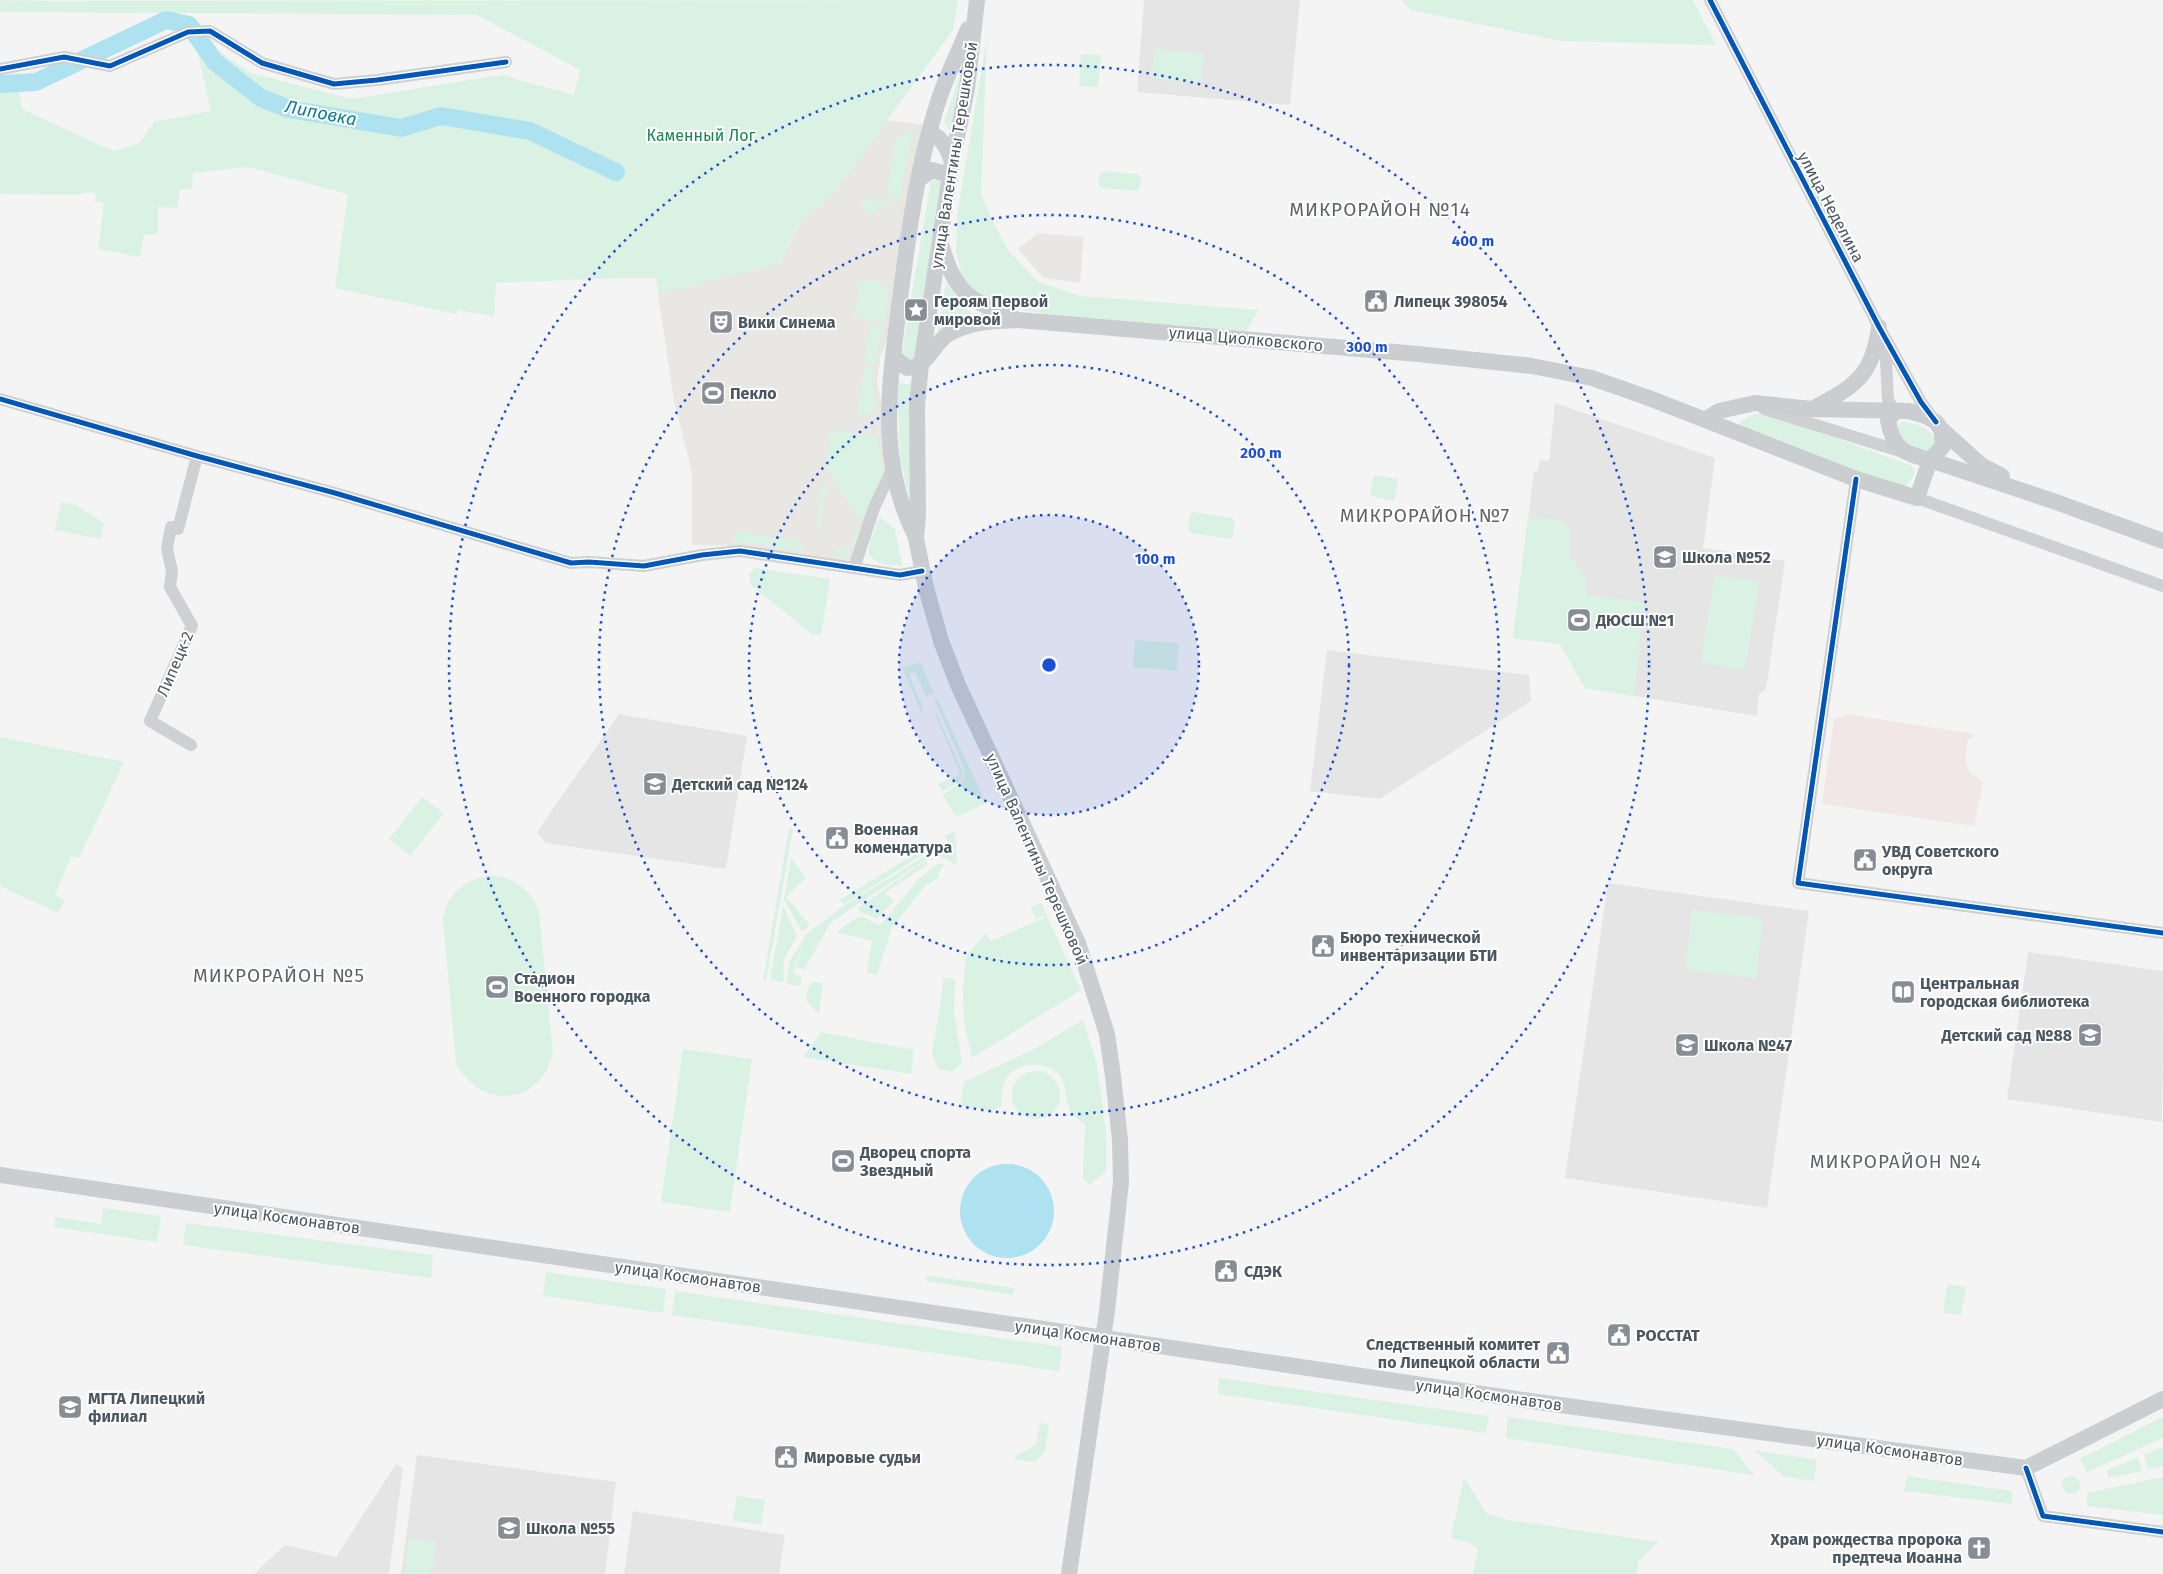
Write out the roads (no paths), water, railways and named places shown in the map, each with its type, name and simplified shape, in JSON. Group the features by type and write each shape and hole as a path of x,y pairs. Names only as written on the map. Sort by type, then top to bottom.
{"main road":[{"name":"улица Валентины Терешковой","path":"916,538 896,492 888,415 893,356 918,180 941,95 977,4"},
{"name":"улица Валентины Терешковой","path":"977,4 967,89 952,162 921,364 917,405 918,515 916,538 922,571 941,641 958,685 1074,935 1107,1034 1122,1164 1117,1232 1069,1574"},
{"path":"930,132 938,136 946,146 952,162"},
{"path":"918,180 932,170 943,173 950,179"},
{"path":"940,241 948,269 969,297 1018,320"},
{"path":"893,356 900,364 907,368 914,368 921,364 948,334 975,322 1018,320"},
{"name":"улица Циолковского","path":"1018,320 1426,354 1532,366 1592,378 1856,479 1917,498"},
{"path":"1812,409 1844,390 1862,374 1876,349 1879,326"},
{"path":"1704,420 1719,411 1748,404 1812,409 1909,411 1926,416 1981,465 2056,502"},
{"path":"1895,412 1888,420 1890,433 1903,452 2056,502 2163,541"},
{"path":"1917,498 1930,460 1942,446 1938,425"},
{"name":"улица Космонавтов","path":"0,1175 1538,1402 2026,1468"},
{"path":"2026,1468 2163,1399"}],"street":[{"name":"улица Неделина","path":"1710,0 1879,326 1913,388 1938,425"},
{"path":"0,69 64,57 110,66 188,32 210,31 262,63 334,84 506,62"},
{"name":"улица Неделина","path":"1879,326 1886,360 1888,400 1895,412"},
{"path":"0,399 197,456 335,493 571,563 589,562 644,566 702,555 740,551 900,575 922,571"},
{"path":"1748,404 1903,452"},
{"name":"Липецк-2","path":"191,745 150,721 192,626 170,587 172,571 167,549 171,527 178,529 197,456"},
{"path":"854,568 874,508 893,467"},
{"path":"1856,479 1798,883 2163,933"},
{"path":"1917,498 2163,586"},
{"path":"860,550 863,563 878,572"},
{"path":"2026,1468 2043,1516 2163,1532"}],"water":[{"path":"1007,1164 1025,1167 1040,1178 1051,1193 1054,1211 1051,1229 1040,1244 1025,1255 1007,1258 989,1255 974,1244 963,1229 960,1211 963,1193 974,1178 989,1167"}],"waterway":[{"name":"Липовка","path":"0,84 36,82 166,20 189,25 215,62 261,98 289,109 401,128 441,116 530,131 616,172"}],"place":[{"name":"Липецк 398054","path":"1376,301"},
{"name":"Героям Первой мировой","path":"916,310"},
{"name":"Вики Синема","path":"721,322"},
{"name":"Пекло","path":"713,393"},
{"name":"Школа №52","path":"1665,557"},
{"name":"ДЮСШ №1","path":"1579,620"},
{"name":"Детский сад №124","path":"655,784"},
{"name":"Военная комендатура","path":"837,838"},
{"name":"УВД Советского округа","path":"1865,860"},
{"name":"Бюро технической инвентаризации БТИ","path":"1323,946"},
{"name":"Стадион Военного городка","path":"497,987"},
{"name":"Центральная городская библиотека","path":"1903,992"},
{"name":"Детский сад №88","path":"2090,1035"},
{"name":"Школа №47","path":"1687,1045"},
{"name":"Дворец спорта Звездный","path":"843,1161"},
{"name":"СДЭК","path":"1226,1271"},
{"name":"РОССТАТ","path":"1619,1335"},
{"name":"Следственный комитет по Липецкой области","path":"1558,1353"},
{"name":"МГТА Липецкий филиал","path":"70,1407"},
{"name":"Мировые судьи","path":"786,1457"},
{"name":"Школа №55","path":"509,1528"},
{"name":"Храм рождества пророка предтеча Иоанна","path":"1979,1548"}],"district":[{"name":"МИКРОРАЙОН №14","path":"1380,209"},
{"name":"МИКРОРАЙОН №7","path":"1425,515"},
{"name":"МИКРОРАЙОН №5","path":"279,975"},
{"name":"МИКРОРАЙОН №4","path":"1896,1161"}],"park label":[{"name":"Каменный Лог","path":"701,135"}]}
